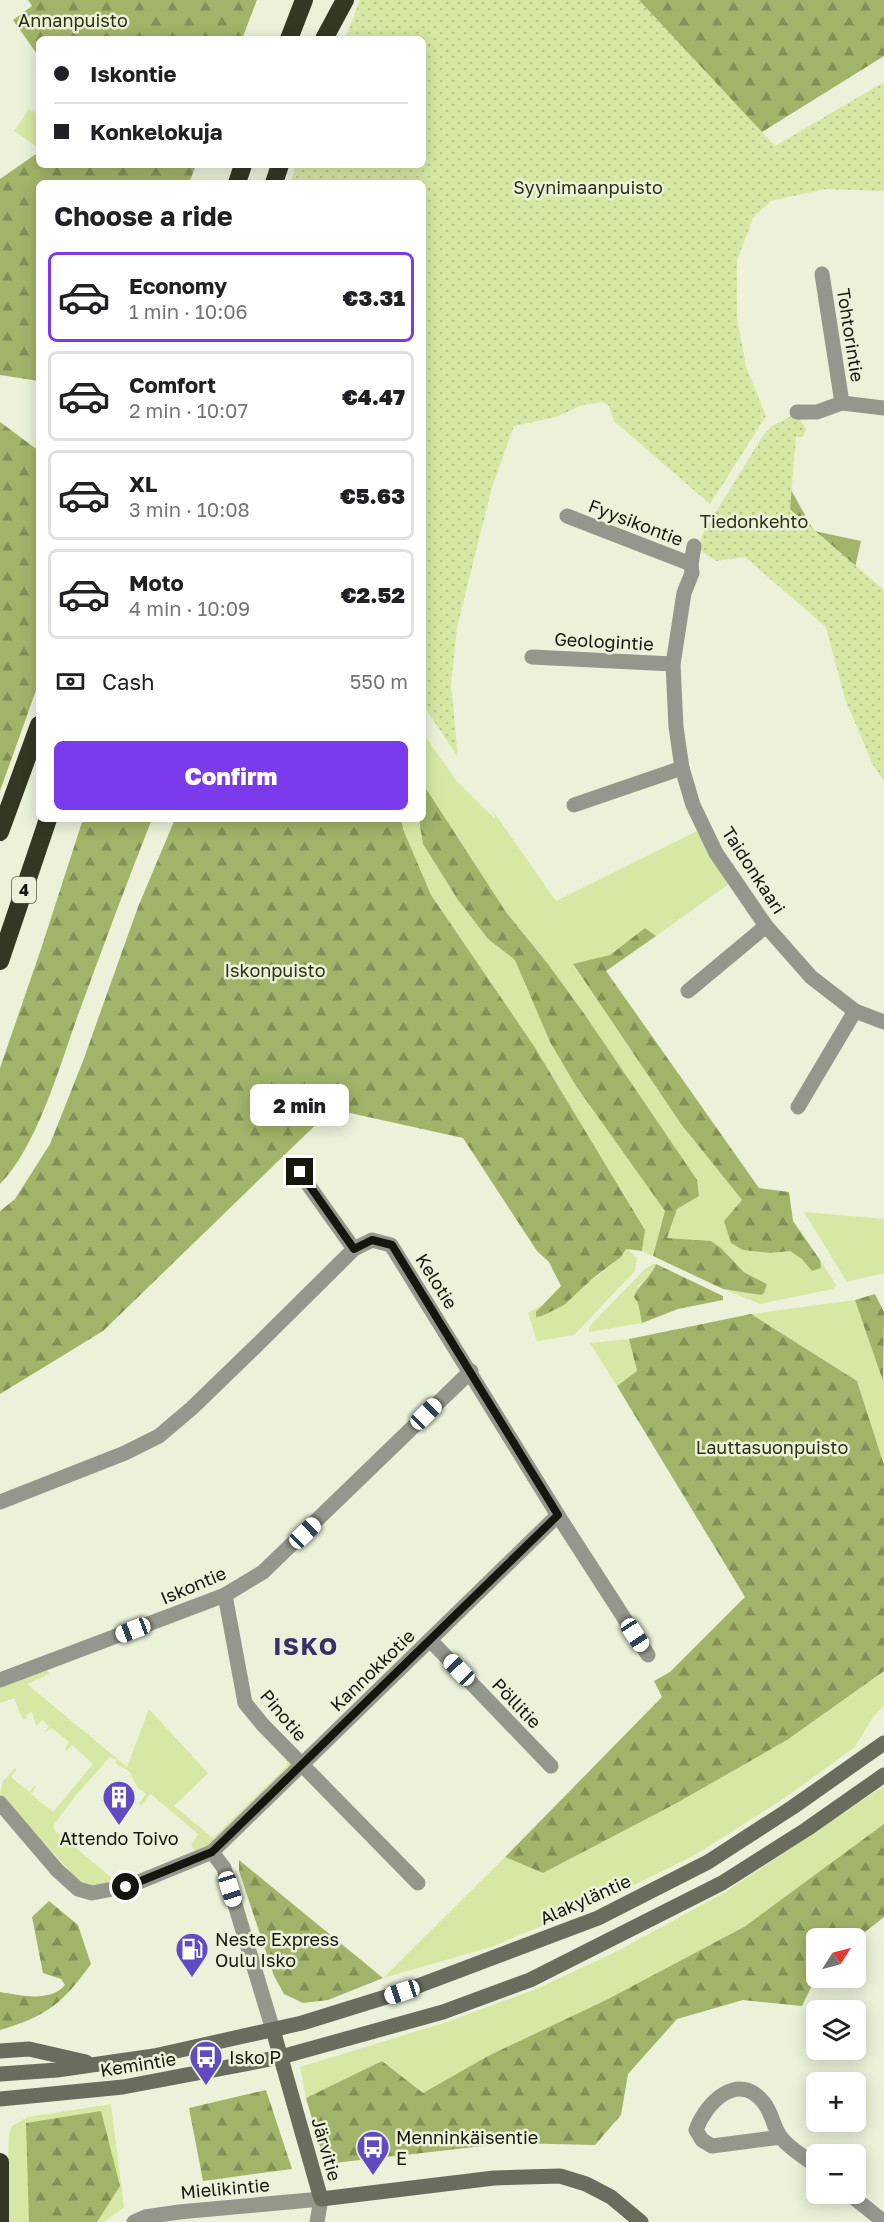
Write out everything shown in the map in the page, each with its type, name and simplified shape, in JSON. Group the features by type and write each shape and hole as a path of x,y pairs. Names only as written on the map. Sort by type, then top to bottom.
{"highway":[{"path":"291,36 304,0"},
{"path":"325,36 338,0"},
{"path":"326,36 345,0"},
{"path":"0,832 36,733"},
{"name":"4","path":"0,961 47,822"},
{"path":"0,2162 0,2222"}],"main road":[{"name":"Alakyläntie","path":"273,2030 402,1992 598,1918 708,1862 794,1808 884,1743"},
{"path":"281,2057 444,2012 530,1980 722,1883 807,1829 884,1775"},
{"name":"Järvitie","path":"273,2030 321,2199 494,2178 560,2176 586,2184 611,2197 641,2222"},
{"name":"Kemintie","path":"0,2074 57,2070 154,2056 273,2030"},
{"path":"0,2050 29,2049 98,2064"},
{"name":"Kemintie","path":"0,2099 123,2088 281,2057"}],"street":[{"name":"Tohtorintie","path":"822,274 842,403"},
{"path":"797,412 817,412 842,403 884,408"},
{"name":"Fyysikontie","path":"567,516 691,564"},
{"name":"Taidonkaari","path":"694,546 692,573 686,584 673,664 676,728 682,768 693,805 716,853 766,926 811,977 855,1011 884,1022"},
{"name":"Geologintie","path":"532,657 673,664"},
{"path":"574,805 682,768"},
{"path":"688,991 766,926"},
{"path":"798,1107 855,1011"},
{"path":"0,1502 125,1453 159,1436 192,1408 354,1249 300,1172"},
{"name":"Kelotie","path":"354,1249 372,1240 392,1245 558,1515 648,1655"},
{"name":"Iskontie","path":"0,1680 225,1595 273,1563 471,1371"},
{"name":"Kannokkotie","path":"212,1852 558,1515"},
{"name":"Pinotie","path":"225,1595 245,1703 257,1719 418,1882"},
{"name":"Pöllitie","path":"430,1640 551,1766"},
{"path":"0,1803 57,1870 78,1889 92,1893 129,1886 212,1852 224,1868 273,2030"},
{"path":"781,2137 712,2146 702,2140 696,2130 701,2116 711,2104 727,2092 740,2088 753,2092 763,2102 781,2137 806,2158"},
{"path":"316,2222 321,2199"},
{"name":"Mielikintie","path":"134,2222 145,2217 179,2212 321,2199"},
{"path":"862,2204 884,2222"}],"green space":[{"name":"Annanpuisto","path":"28,0 257,0 243,36 36,36 36,53 13,20 32,6"},
{"name":"Syynimaanpuisto","path":"360,0 639,0 775,146 884,82 884,191 825,189 771,201 753,218 737,260 737,317 746,367 766,416 710,504 614,421 609,406 603,402 582,405 556,417 514,426 492,487 457,627 451,686 458,757 426,709 426,180 291,180 295,168 426,168 426,36 346,36"},
{"path":"547,0 884,0 884,56 733,150 426,297 426,291"},
{"path":"29,109 36,113 36,146 14,131"},
{"path":"36,154 36,168 195,168 190,180 36,180 36,381 0,375 0,179"},
{"name":"Tiedonkehto","path":"793,415 798,415 806,429 803,437 796,437 790,509 884,590 884,781 873,765 845,699 826,627 745,557 716,561 698,549 703,533 764,434 772,426"},
{"path":"0,422 36,449 36,690 0,791"},
{"path":"768,449 814,531 861,541 854,572 791,537"},
{"path":"426,737 455,779 496,820 493,811 556,901 697,831 730,883 656,936 645,928 610,955 573,965 681,1124 742,1200 731,1243 743,1250 770,1253 790,1250 820,1268 820,1260 836,1285 833,1289 760,1304 723,1289 761,1294 767,1284 745,1272 721,1248 711,1241 667,1238 677,1209 548,964 506,912 426,789"},
{"path":"426,789 506,912 585,1015 697,1180 699,1196 677,1209 667,1238 711,1241 744,1272 767,1284 764,1293 761,1295 723,1289 653,1256 665,1211 576,1086 550,1042 515,960 488,939 458,900 423,844 419,822 426,822"},
{"path":"82,822 151,822 46,1104 25,1149 0,1184 0,1068"},
{"name":"Iskonpuisto","path":"174,822 402,822 431,895 534,1046 645,1230 642,1251 626,1249 621,1257 592,1279 564,1305 536,1317 536,1312 561,1286 549,1262 537,1251 463,1138 332,1109 103,1331 0,1394 0,1211 15,1199 50,1144 83,1061 138,907"},
{"path":"402,822 419,822 423,844 458,900 488,939 515,960 550,1042 576,1086 666,1211 653,1256 642,1251 645,1229 534,1046 431,895"},
{"path":"645,928 656,936 606,971 759,1188 789,1192 793,1221 820,1260 821,1268 812,1271 802,1259 790,1251 770,1253 743,1250 731,1243 724,1221 742,1200 681,1124 573,964 610,955"},
{"path":"804,1212 884,1219 884,1273 847,1282"},
{"path":"626,1248 637,1258 635,1271 574,1335 537,1341 528,1313 543,1305 536,1312 598,1275 610,1266"},
{"path":"656,1264 654,1271 638,1286 638,1303 642,1323 589,1332 589,1327 645,1269"},
{"path":"656,1264 723,1296 723,1300 678,1309 642,1323 638,1303 634,1297"},
{"path":"875,1294 884,1312 883,1381 855,1300"},
{"path":"855,1300 884,1381 884,1465 857,1381 751,1314"},
{"name":"Lauttasuonpuisto","path":"751,1314 857,1381 884,1465 884,1671 787,1740 675,1804 543,1873 505,1857 662,1697 654,1681 670,1672 745,1597 617,1386 637,1371 629,1339"},
{"path":"629,1339 637,1372 617,1386 590,1343"},
{"path":"46,1669 49,1674 27,1684 127,1767 149,1709 208,1773 174,1806 213,1838 287,1766 287,1762 273,1745 290,1760 292,1767 217,1841 196,1852 191,1845 198,1834 151,1794 141,1805 139,1804 146,1794 137,1787 130,1772 110,1757 76,1795 53,1826 54,1830 118,1883 92,1887 78,1880 0,1794 3,1781 15,1768 11,1777 29,1792 36,1786 31,1794 53,1812 93,1764 72,1745 66,1751 69,1742 52,1728 44,1733 49,1726 42,1720 36,1726 32,1712 26,1714 27,1718 23,1720 14,1698 0,1703 0,1687"},
{"path":"884,1671 884,1706 873,1717 855,1747 786,1797 695,1855 595,1904 491,1947 383,1978 505,1857 543,1873 675,1804 787,1740"},
{"path":"884,1786 884,1824 744,1927 606,2000 488,2056 423,2093 382,2061 306,2098 300,2067 444,2023 536,1989 618,1951 727,1891"},
{"path":"884,1824 884,1917 866,1931 866,1928 806,1928 806,1988 811,1988 802,2006 743,2000 677,2019 628,2074 621,2115 595,2145 510,2143 325,2164 306,2098 382,2061 423,2093 488,2056 606,2000 744,1927"},
{"path":"239,1860 383,1978 328,2000 303,2003 284,1994 274,1976 239,1871"},
{"path":"49,1901 78,1925 91,1964 62,1999 52,2007 42,2014 0,2030 0,1992 43,1996 59,1991 65,1985 61,1979 43,1973 32,1917"},
{"path":"266,2090 292,2169 203,2181 189,2108"},
{"path":"111,2104 124,2207 104,2222 6,2222 9,2135 12,2126 28,2117"},
{"path":"101,2111 120,2186 97,2222 29,2222 26,2123"}],"place":[{"name":"Attendo Toivo","path":"119,1826"},
{"name":"Neste Express Oulu Isko","path":"192,1978"},
{"name":"Isko P","path":"206,2086"},
{"name":"Menninkäisentie E","path":"373,2176"}],"district":[{"name":"ISKO","path":"306,1645"}],"route":[{"path":"126,1887 212,1852 558,1515 392,1245 372,1240 354,1249 300,1172"}]}
